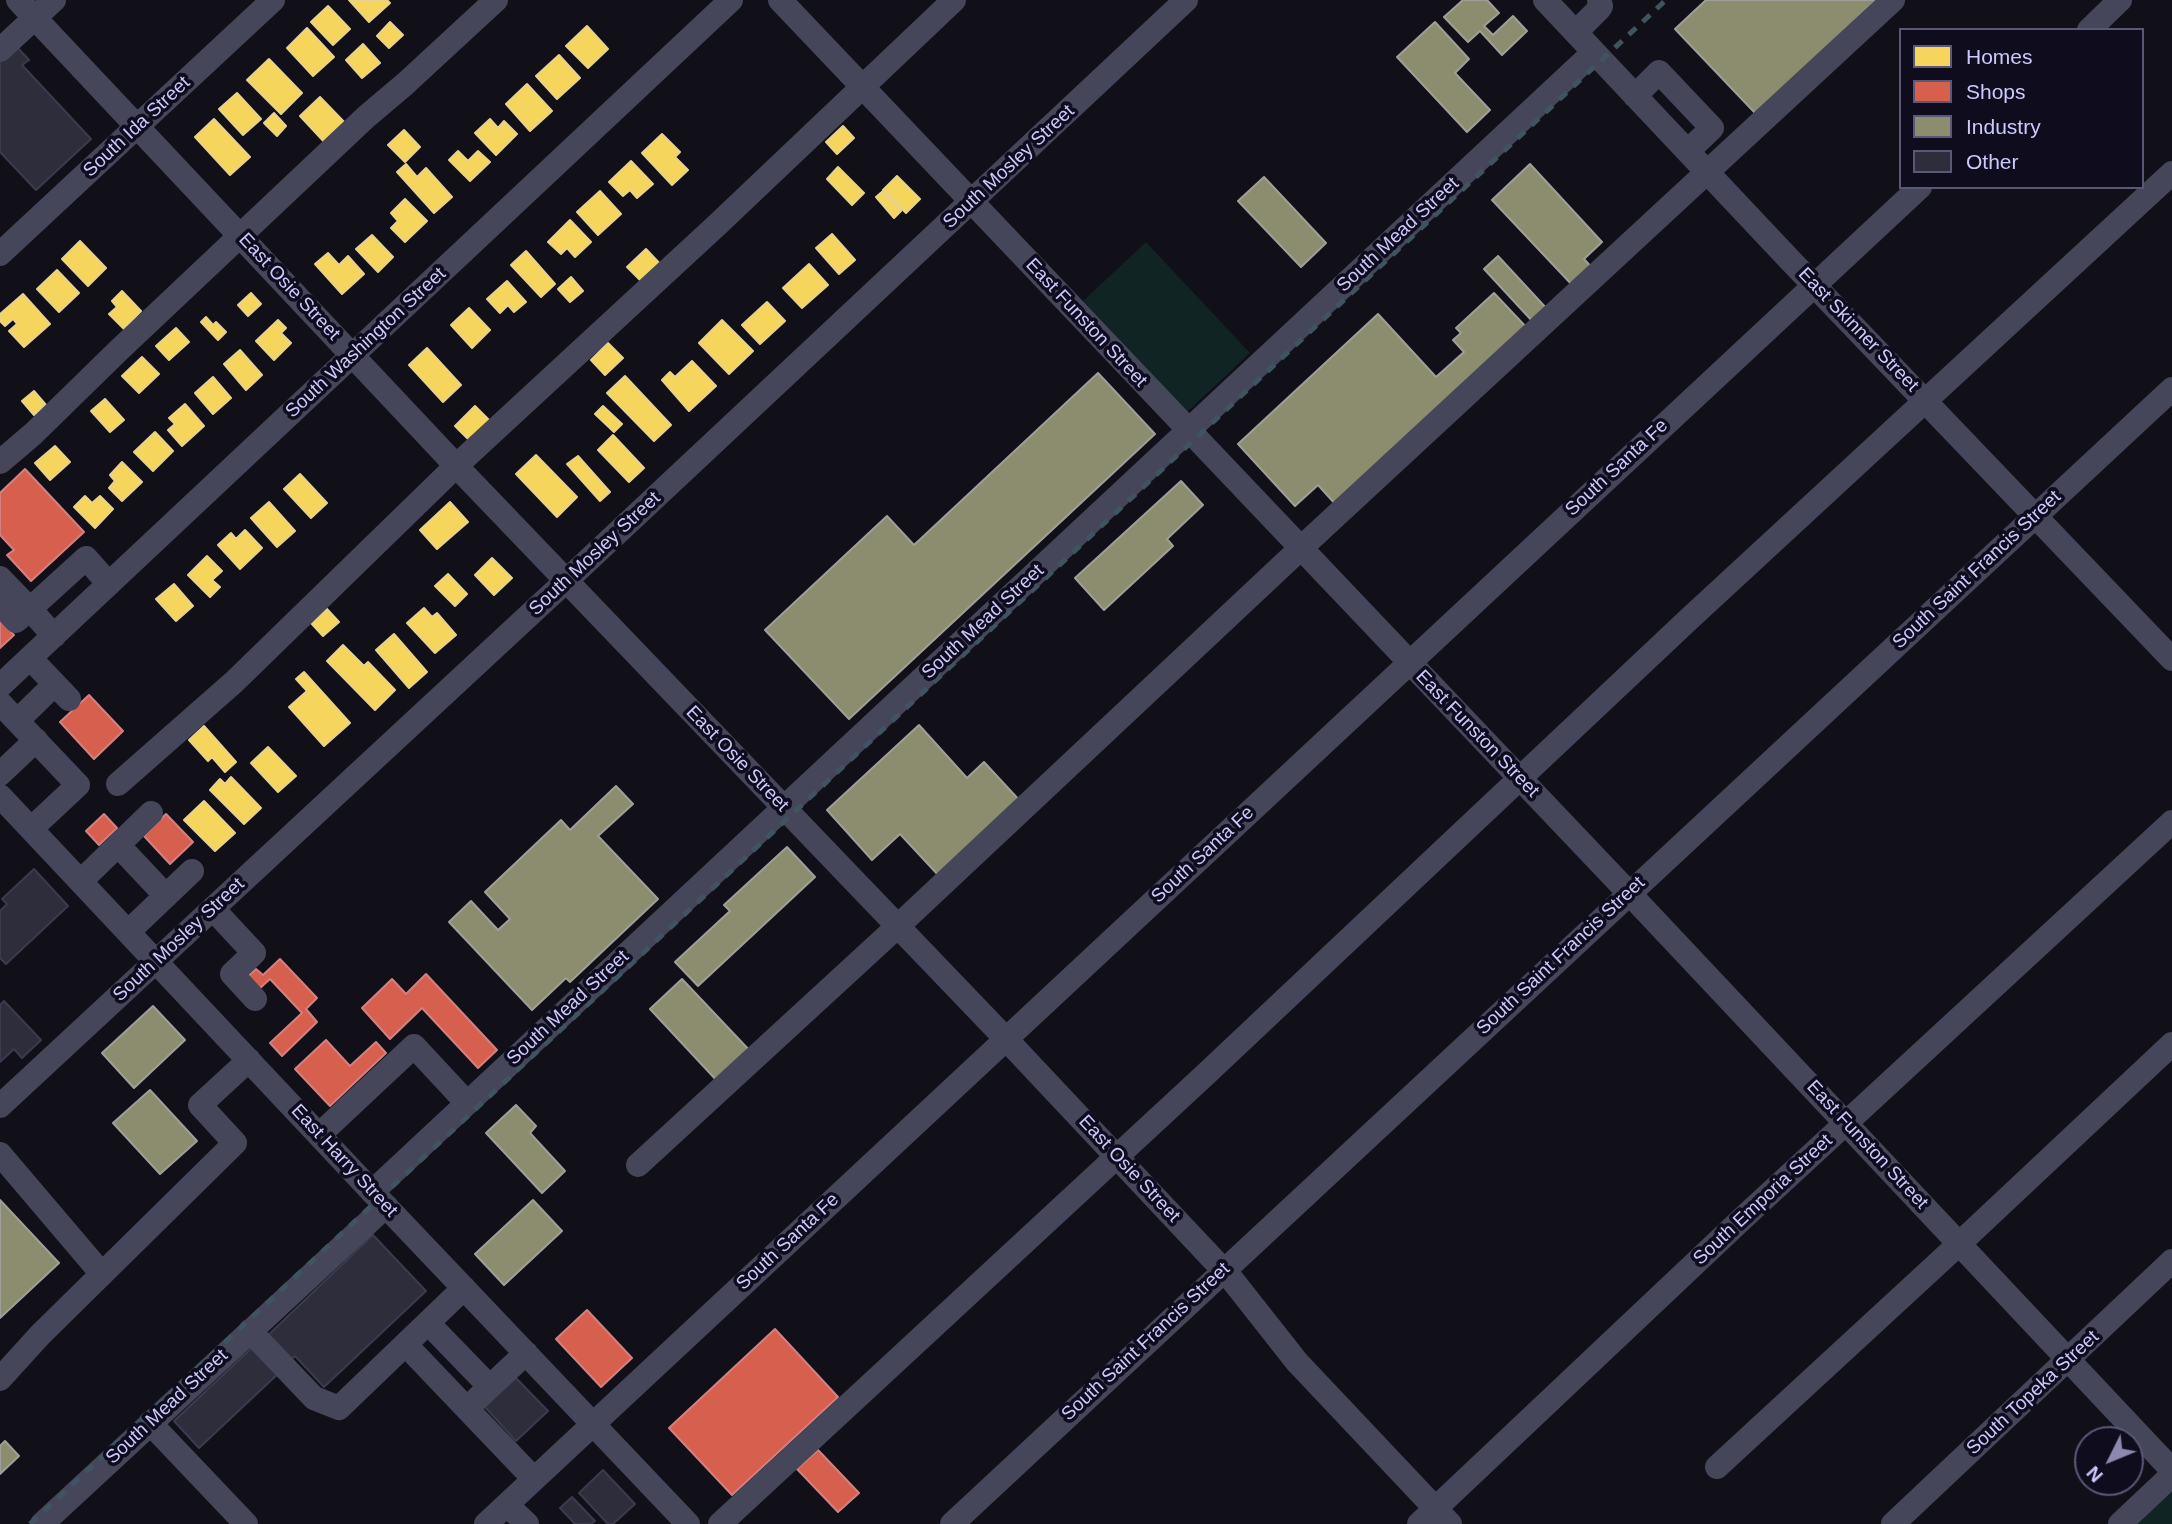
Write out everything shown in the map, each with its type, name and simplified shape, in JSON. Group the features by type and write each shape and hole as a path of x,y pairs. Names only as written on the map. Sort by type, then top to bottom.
{"street":[{"path":"0,50 26,9 54,0"},
{"name":"South Ida Street","path":"0,254 273,0"},
{"path":"0,462 33,434 366,117 496,0"},
{"name":"South Washington Street","path":"0,686 731,0"},
{"name":"East Funston Street","path":"780,0 1960,1243 2172,1473"},
{"path":"118,783 234,682 456,466 503,425 954,0"},
{"name":"South Mosley Street","path":"0,1106 1186,0"},
{"name":"East Skinner Street","path":"1545,0 2172,659"},
{"path":"1576,32 1599,9 1599,0"},
{"path":"638,1165 1893,0"},
{"path":"2091,28 2120,0"},
{"name":"East Osie Street","path":"26,9 456,466 1224,1270 1297,1362 1435,1519"},
{"name":"South Mead Street","path":"42,1524 250,1331 379,1199 467,1103 1594,52"},
{"path":"1635,96 1659,72 1733,149"},
{"path":"1688,151 1712,128"},
{"path":"720,1524 2172,173"},
{"name":"South Santa Fe","path":"486,1524 1918,189"},
{"name":"South Saint Francis Street","path":"952,1524 2172,389"},
{"path":"0,604 16,621 86,558 109,584"},
{"path":"0,578 54,636"},
{"path":"30,658 62,692 8,712 78,785 31,829"},
{"path":"0,774 36,740"},
{"name":"East Harry Street","path":"0,796 688,1524"},
{"path":"81,881 151,813"},
{"name":"South Emporia Street","path":"1435,1519 1846,1123 2172,822"},
{"path":"118,845 166,896"},
{"path":"128,932 192,871"},
{"path":"213,909 254,953 232,974 255,999"},
{"path":"1717,1467 2172,1044"},
{"path":"319,1135 414,1046 467,1103"},
{"path":"0,1380 40,1335 235,1143 200,1105 248,1060"},
{"path":"0,1154 102,1275"},
{"name":"South Topeka Street","path":"1893,1524 2172,1261"},
{"path":"250,1331 314,1398 339,1408 464,1288"},
{"path":"428,1323 490,1387"},
{"path":"406,1345 534,1479"},
{"path":"467,1409 526,1353"},
{"path":"150,1423 246,1524"},
{"path":"2120,1524 2172,1473"},
{"path":"507,1505 527,1524"}],"green space":[{"path":"1146,242 1250,353 1187,412 1083,301"},
{"path":"2172,1485 2172,1524 2127,1524"}],"building: Homes":[{"path":"349,0 387,0 390,3 369,22"},
{"path":"328,6 350,29 333,45 311,22"},
{"path":"390,22 403,35 389,48 377,36"},
{"path":"587,26 608,49 588,68 566,46"},
{"path":"307,28 334,57 313,76 287,48"},
{"path":"363,44 380,63 362,78 346,60"},
{"path":"559,55 580,78 557,99 536,76"},
{"path":"269,59 302,93 281,114 247,80"},
{"path":"527,84 552,111 530,131 506,104"},
{"path":"237,93 261,119 243,135 219,109"},
{"path":"320,97 348,126 328,146 300,116"},
{"path":"274,113 286,126 277,136 264,123"},
{"path":"214,119 250,157 230,175 195,137"},
{"path":"490,119 498,128 504,121 517,134 496,155 475,133"},
{"path":"843,126 854,138 837,154 826,142"},
{"path":"404,130 420,147 405,162 388,145"},
{"path":"662,134 680,152 675,157 688,170 672,185 642,153"},
{"path":"458,151 468,161 478,151 490,162 470,181 449,160"},
{"path":"631,161 653,184 637,198 630,190 623,196 609,182"},
{"path":"406,164 417,177 426,168 452,197 434,213 397,172"},
{"path":"838,167 864,193 852,205 827,179"},
{"path":"897,176 920,199 906,213 883,190"},
{"path":"600,191 621,214 598,235 577,212"},
{"path":"883,191 901,211 894,218 876,197"},
{"path":"405,199 427,221 405,242 391,228 398,221 391,213"},
{"path":"570,220 591,242 575,257 567,248 561,254 548,242"},
{"path":"832,234 855,260 839,274 816,248"},
{"path":"372,235 393,257 378,272 356,249"},
{"path":"80,241 106,268 88,286 62,259"},
{"path":"646,249 662,266 644,284 627,267"},
{"path":"526,251 555,284 541,297 511,265"},
{"path":"328,253 339,265 348,256 364,274 342,294 315,264"},
{"path":"809,264 828,285 802,308 783,288"},
{"path":"57,270 79,293 59,312 37,289"},
{"path":"571,277 583,291 570,302 558,289"},
{"path":"507,281 526,302 514,312 508,305 500,313 487,299"},
{"path":"122,291 141,311 124,329 109,314 117,307 112,301"},
{"path":"251,293 261,304 248,316 238,305"},
{"path":"23,294 50,324 24,347 9,331 17,324 13,319 5,326 0,321 0,314"},
{"path":"767,302 785,321 760,344 742,325"},
{"path":"469,308 490,330 472,348 451,325"},
{"path":"206,317 213,325 216,322 226,332 218,340 201,322"},
{"path":"278,320 286,328 281,333 291,343 274,360 256,341"},
{"path":"722,320 753,351 729,374 699,343"},
{"path":"176,328 189,342 169,360 156,346"},
{"path":"608,343 623,358 605,375 591,360"},
{"path":"427,348 461,385 443,402 409,365"},
{"path":"240,350 262,375 246,390 224,364"},
{"path":"142,357 159,374 139,393 122,376"},
{"path":"692,361 716,386 689,411 662,380 670,372 675,377"},
{"path":"625,376 671,425 654,441 607,393"},
{"path":"213,377 231,398 213,414 195,393"},
{"path":"34,391 46,405 34,415 22,401"},
{"path":"105,399 124,420 110,432 91,411"},
{"path":"185,404 204,426 182,446 168,430 175,424 169,418"},
{"path":"475,406 494,425 474,445 455,426"},
{"path":"603,406 622,424 614,432 595,414"},
{"path":"155,432 173,451 153,471 134,452"},
{"path":"613,435 644,468 629,482 598,450"},
{"path":"55,446 70,462 50,480 35,463"},
{"path":"536,455 577,497 557,517 516,474"},
{"path":"578,456 610,492 600,501 567,464"},
{"path":"122,462 142,482 122,501 109,488 115,481 110,475"},
{"path":"300,474 327,503 311,518 284,489"},
{"path":"85,496 92,503 100,496 113,509 95,528 74,507"},
{"path":"269,502 295,531 277,547 251,518"},
{"path":"450,502 468,522 437,549 420,530"},
{"path":"245,530 262,548 240,569 218,545 231,533 236,539"},
{"path":"207,556 222,571 212,580 220,587 210,597 188,575"},
{"path":"492,558 512,578 494,595 475,575"},
{"path":"448,574 467,594 455,606 435,586"},
{"path":"174,584 193,606 176,621 156,599"},
{"path":"424,608 432,617 437,613 456,635 435,653 407,623"},
{"path":"327,609 339,622 323,636 311,623"},
{"path":"394,634 427,672 409,688 376,650"},
{"path":"343,645 364,666 368,662 395,690 375,710 327,661"},
{"path":"304,672 350,723 324,746 289,707 307,691 296,679"},
{"path":"204,726 236,762 225,772 212,757 208,761 189,740"},
{"path":"268,747 296,776 278,792 251,763"},
{"path":"231,777 261,808 244,824 210,790 220,779 225,784"},
{"path":"204,801 235,833 215,851 184,820"}],"building: Shops":[{"path":"25,469 84,532 31,581 7,555 14,550 0,535 0,493"},
{"path":"0,620 14,635 0,648"},
{"path":"89,695 123,731 94,759 60,722"},
{"path":"104,814 117,828 99,845 86,831"},
{"path":"166,814 193,842 170,864 144,836"},
{"path":"280,959 317,998 306,1009 317,1022 282,1056 270,1043 302,1013 270,979 259,989 247,977 256,969 263,975"},
{"path":"426,974 497,1050 478,1068 422,1008 390,1039 362,1008 392,979 406,994"},
{"path":"326,1040 350,1066 376,1042 386,1053 330,1106 295,1069"},
{"path":"587,1310 632,1358 601,1387 556,1339"},
{"path":"775,1329 838,1397 732,1495 669,1428"},
{"path":"818,1450 859,1493 838,1512 797,1469"}],"building: Industry":[{"path":"1463,0 1487,0 1499,13 1484,26 1493,35 1513,16 1527,31 1502,55 1480,31 1468,42 1444,17"},
{"path":"1706,0 1876,0 1756,114 1675,29"},
{"path":"1435,22 1469,59 1455,73 1490,110 1467,132 1397,57"},
{"path":"1530,164 1602,242 1584,259 1593,269 1574,287 1492,200"},
{"path":"1264,177 1326,243 1301,267 1238,201"},
{"path":"1498,256 1548,310 1534,323 1484,269"},
{"path":"1494,293 1528,329 1337,506 1318,485 1295,506 1238,444 1378,314 1436,377 1464,352 1453,340 1461,333 1456,328"},
{"path":"1098,373 1155,434 849,719 765,630 887,516 914,545"},
{"path":"1181,481 1203,505 1167,539 1173,546 1104,610 1075,578"},
{"path":"919,725 967,778 984,762 1021,802 940,877 900,834 872,860 827,810"},
{"path":"616,786 633,804 598,836 658,899 570,982 566,978 532,1010 449,922 471,901 498,930 510,919 485,892 561,820 570,830"},
{"path":"787,847 815,877 698,986 675,962 730,911 724,905"},
{"path":"682,979 752,1053 719,1083 650,1009"},
{"path":"153,1006 185,1040 134,1088 102,1053"},
{"path":"150,1090 197,1141 160,1174 113,1123"},
{"path":"516,1105 536,1126 530,1133 565,1171 542,1193 486,1133"},
{"path":"0,1200 59,1263 0,1318"},
{"path":"533,1200 562,1231 504,1285 475,1254"},
{"path":"5,1441 19,1456 0,1474 0,1446"}],"building: Other":[{"path":"17,47 29,60 22,65 91,139 36,190 0,152 0,62"},
{"path":"34,869 68,906 6,964 0,958 0,911 7,904 2,899"},
{"path":"4,1001 41,1040 22,1058 14,1049 0,1062 0,1005"},
{"path":"373,1235 426,1291 324,1387 295,1356 287,1363 264,1339"},
{"path":"256,1344 281,1371 199,1448 174,1421"},
{"path":"515,1377 548,1411 516,1441 484,1406"},
{"path":"603,1470 635,1504 613,1524 608,1524 579,1493"},
{"path":"572,1497 595,1521 591,1524 575,1524 560,1508"}],"railway":[{"path":"30,1524 1666,0"}]}
